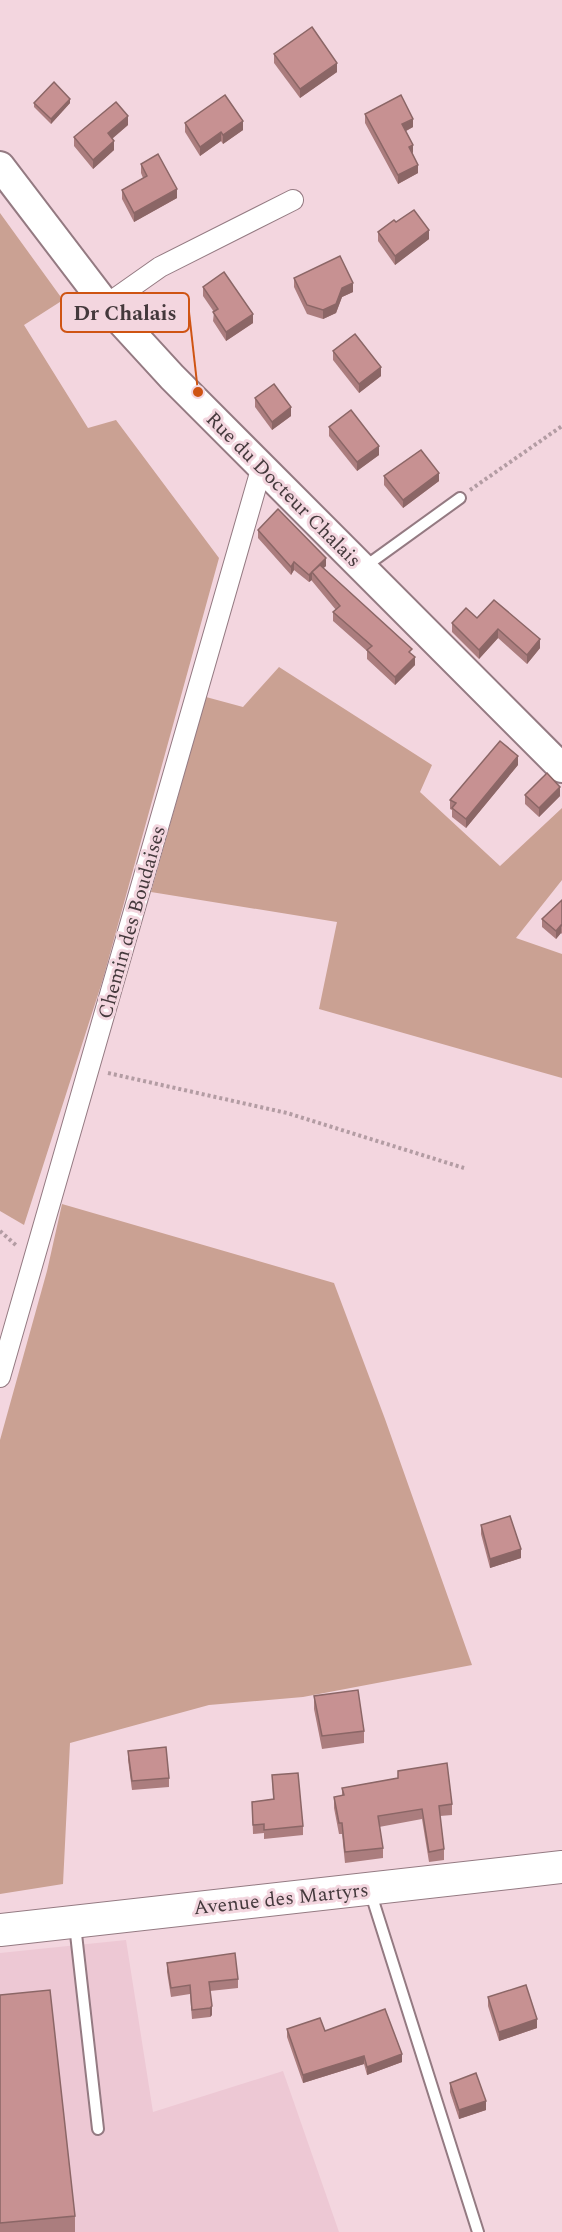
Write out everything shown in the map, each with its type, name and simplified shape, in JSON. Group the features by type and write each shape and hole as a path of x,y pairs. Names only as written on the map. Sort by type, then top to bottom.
{"main road":[{"name":"Rue du Docteur Chalais","path":"0,166 106,305 172,377 562,768"},
{"name":"Avenue des Martyrs","path":"0,1930 562,1867"}],"street":[{"path":"106,305 160,267 293,200"},
{"name":"Chemin des Boudaises","path":"0,1377 262,466"}],"lane":[{"path":"363,568 460,498"},
{"path":"369,1888 478,2232"},
{"path":"75,1921 98,2129"}],"path":[{"path":"460,498 562,426"},
{"path":"89,1069 287,1113 464,1168"}],"shaded area":[{"path":"0,213 63,300 24,325 88,428 116,420 219,558 103,979 24,1225 0,1211"},
{"path":"279,667 432,765 420,792 500,866 562,808 562,880 516,938 562,954 562,1078 319,1009 337,922 151,892 206,697 243,707"},
{"path":"62,1204 334,1283 472,1665 303,1697 209,1705 70,1743 63,1884 0,1894 0,1440 47,1271"},
{"path":"126,1940 153,2112 283,2071 339,2232 0,2232 0,1953"}],"building":[{"path":"312,27 337,63 300,89 274,54"},
{"path":"54,82 70,99 51,119 34,103"},
{"path":"225,95 243,121 223,135 221,132 200,147 185,123"},
{"path":"401,95 413,119 402,124 413,145 409,147 418,165 398,175 365,114"},
{"path":"116,102 128,116 108,133 114,141 93,160 74,137"},
{"path":"158,154 177,189 134,213 122,190 147,176 141,164"},
{"path":"414,210 429,230 395,256 378,232 394,220 396,222"},
{"path":"340,256 353,283 342,288 336,304 323,310 307,305 294,278"},
{"path":"224,272 253,314 226,332 213,312 218,309 203,287"},
{"path":"355,334 381,367 359,384 333,351"},
{"path":"274,384 291,407 272,422 255,398"},
{"path":"351,410 379,446 357,462 329,427"},
{"path":"421,450 439,473 403,500 384,476"},
{"path":"278,509 326,558 309,575 294,562 291,567 258,530"},
{"path":"320,565 412,649 409,652 415,657 395,677 367,650 372,646 333,612 340,606 312,572"},
{"path":"494,600 540,639 527,655 498,629 479,650 452,623 466,608 477,618"},
{"path":"500,741 518,756 466,819 452,808 456,803 450,800"},
{"path":"547,773 560,787 539,808 525,795"},
{"path":"562,900 562,926 556,931 542,919"},
{"path":"510,1516 521,1549 490,1559 481,1525"},
{"path":"358,1690 364,1731 322,1736 314,1696"},
{"path":"166,1747 169,1778 132,1781 128,1751"},
{"path":"447,1763 452,1804 439,1806 444,1849 429,1852 422,1809 378,1816 383,1848 345,1852 342,1823 339,1823 334,1797 344,1795 342,1788 398,1778 398,1771"},
{"path":"298,1773 303,1826 264,1830 264,1824 253,1825 252,1802 274,1799 272,1775"},
{"path":"235,1953 238,1979 209,1982 212,2006 210,2008 192,2010 190,1985 171,1988 167,1963"},
{"path":"526,1985 537,2019 499,2032 488,1997"},
{"path":"50,1990 75,2216 0,2223 0,1995"},
{"path":"385,2009 402,2054 367,2067 364,2056 303,2075 287,2029 320,2018 325,2031"},
{"path":"476,2073 486,2101 459,2110 450,2083"}],"place":[{"name":"Dr Chalais","path":"198,392"}]}
